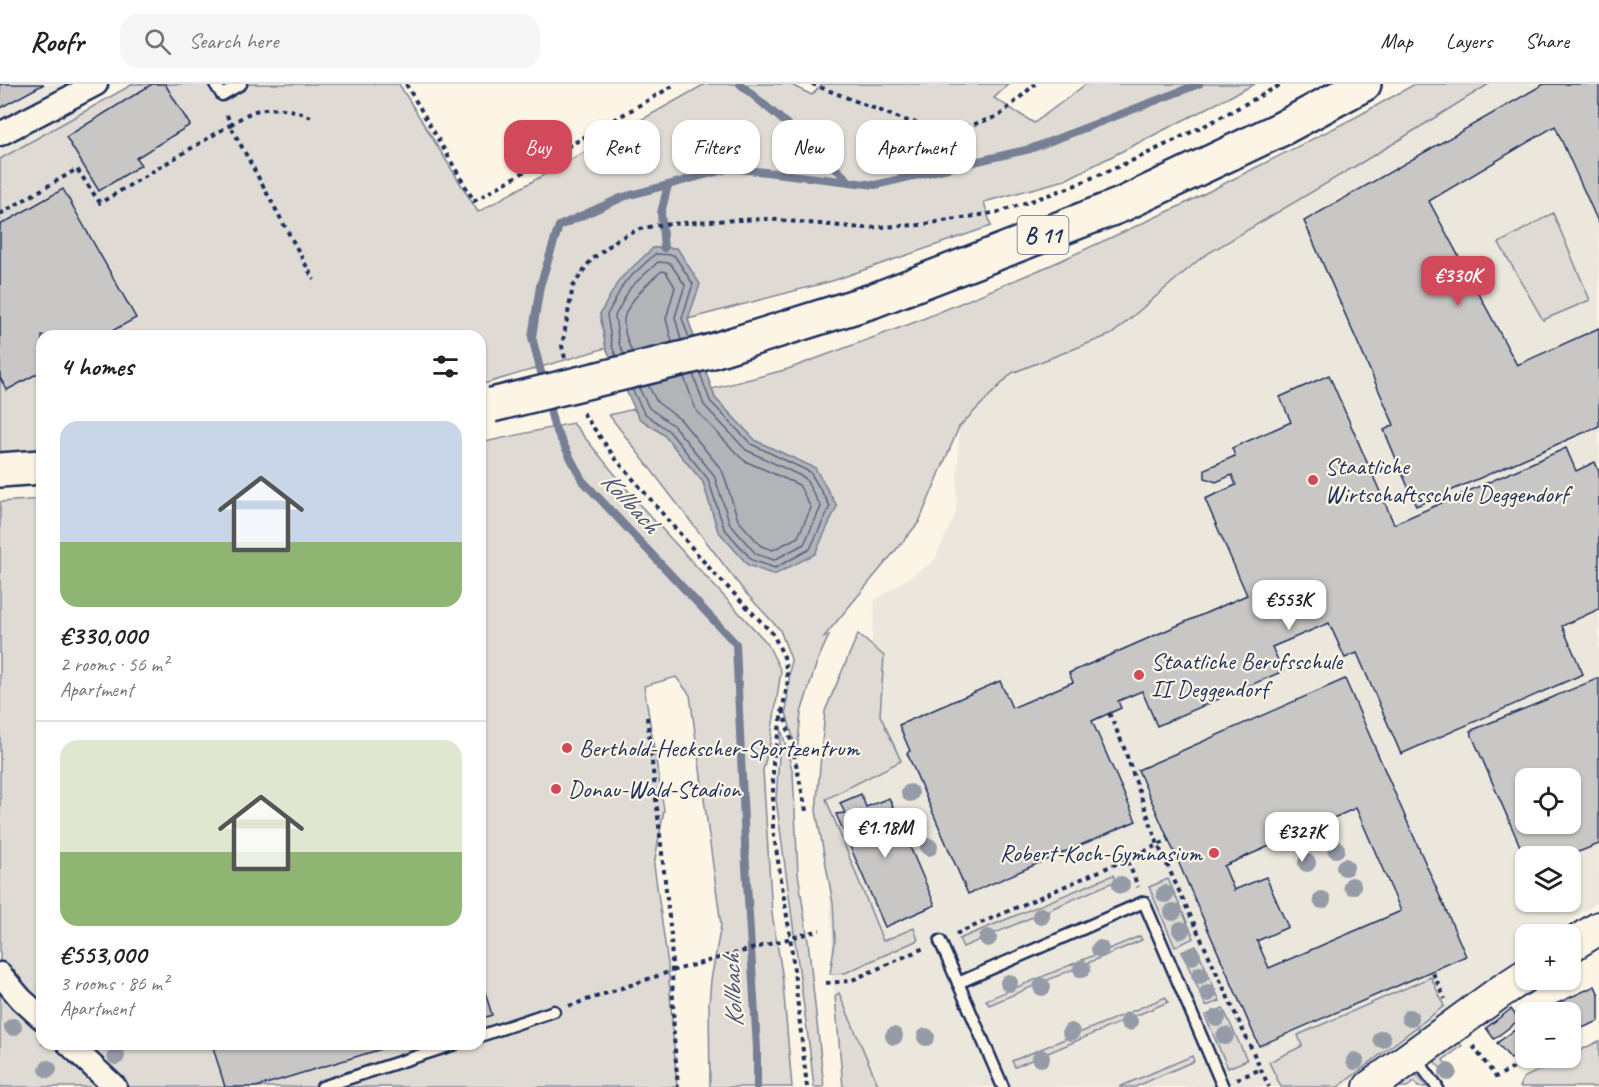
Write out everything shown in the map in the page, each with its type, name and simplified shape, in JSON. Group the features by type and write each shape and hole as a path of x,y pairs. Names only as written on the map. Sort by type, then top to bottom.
{"highway":[{"name":"B 11","path":"486,406 709,352 872,302 1121,205 1281,129 1364,84"},
{"path":"0,470 36,467"}],"street":[{"path":"0,135 96,84"},
{"path":"1581,939 1599,928"},
{"path":"0,974 36,1013"},
{"path":"1370,1087 1515,983"},
{"path":"75,1050 115,1087"}],"lane":[{"path":"215,84 222,95 241,84"},
{"path":"958,983 1144,902 1223,1086"},
{"path":"940,941 1003,1087"},
{"path":"486,1034 554,1011"},
{"path":"322,1087 436,1050"},
{"path":"1413,1055 1437,1087"}],"path":[{"path":"406,84 474,201 676,84"},
{"path":"812,84 904,120 953,131 999,116 1035,84"},
{"path":"568,367 562,346 573,286 591,260 618,239 640,229 658,225 767,219 862,228 919,225 999,212 1071,187 1138,158 1282,84"},
{"path":"222,95 230,125 314,280"},
{"path":"0,214 76,169 100,203 257,110 278,109 301,112 311,117"},
{"path":"580,408 615,458 711,570 772,633 784,657 788,680 773,762 773,830 790,935 807,1087"},
{"path":"782,706 807,815"},
{"path":"1109,713 1123,745 1158,845 1269,1087"},
{"path":"647,717 671,935 678,1087"},
{"path":"826,982 850,981 1169,840"},
{"path":"1126,859 1144,902"},
{"path":"554,1011 672,971 820,930"},
{"path":"1433,973 1446,1001"},
{"path":"1470,1043 1496,1077 1515,1067"},
{"path":"1223,1086 1261,1069"}],"shaded area":[{"path":"0,84 72,84 84,112 0,159"},
{"path":"133,84 399,84 478,212 545,174 572,174 572,159 584,152 584,174 660,174 660,120 641,120 705,84 789,84 812,95 822,84 1009,84 994,98 1034,123 1086,84 1255,84 1065,180 984,202 991,226 832,281 688,319 677,248 653,248 600,314 606,348 486,383 486,330 36,330 36,454 0,455 0,159"},
{"path":"1415,84 1489,84 1202,257 1112,334 1012,373 959,427 919,522 823,638 829,635 817,662 801,713 797,753 786,712 791,659 780,630 744,591 609,415 634,409 639,418 664,435 703,482 718,531 815,468 756,441 715,398 712,389 788,369 918,321 1051,265 1180,206 1356,117"},
{"path":"1489,84 1599,84 1599,901 1566,924 1515,924 1515,959 1343,1087 845,1087 832,976 832,937 823,793 867,702 875,600 934,561 956,513 959,427 1012,373 1112,334 1202,257"},
{"path":"1553,213 1590,300 1543,320 1499,243"},
{"name":"Berthold-Heckscher-Sportzentrum","path":"573,423 639,504 767,643 781,671 770,743 763,770 772,914 782,973 792,1087 710,1087 709,1004 721,925 690,695 676,677 644,686 664,810 654,865 668,965 677,1087 0,1087 0,502 36,499 36,1050 486,1050 486,442"},
{"path":"858,634 884,656 880,715 901,761 826,799 883,941 914,928 918,940 845,973 830,974 835,941 833,903 816,811 825,711"},
{"path":"781,728 793,773 798,873 824,1087 814,1087 776,799"},
{"path":"1113,875 1116,881 963,947 959,939"},
{"path":"1168,879 1194,938 1175,947 1149,887"},
{"path":"1140,936 1142,940 989,1005 986,1000"},
{"path":"1196,946 1220,1001 1206,1006 1182,952"},
{"path":"1431,977 1444,1006 1338,1087 1281,1087 1269,1062 1302,1046 1298,1035"},
{"path":"839,993 879,1087 843,1087 835,996"},
{"path":"1166,997 1168,1002 1015,1067 1012,1061"},
{"path":"1223,1008 1247,1060 1228,1068 1205,1016"},
{"path":"1457,1039 1462,1046 1443,1060 1452,1073 1449,1077 1435,1062 1437,1055"},
{"path":"1599,1041 1599,1087 1520,1087 1523,1078 1544,1068 1581,1068 1581,1050"},
{"path":"1192,1056 1194,1061 1135,1087 1119,1087"},
{"path":"1413,1075 1417,1075 1427,1087 1418,1087 1414,1082 1407,1087 1395,1087"}],"water":[{"path":"653,248 677,248 700,284 688,319 715,398 756,441 815,468 837,506 815,554 774,575 748,565 718,531 703,482 664,435 639,418 606,348 600,314 619,280"}],"building":[{"path":"0,84 44,84 0,108"},
{"path":"152,84 165,84 190,125 136,158 141,165 99,191 66,137"},
{"path":"1544,84 1599,84 1599,224 1555,126 1429,201 1517,365 1599,328 1599,426 1416,506 1384,430 1394,425 1304,221"},
{"path":"63,189 136,318 114,330 36,330 36,374 7,390 0,378 0,225"},
{"path":"1329,375 1394,524 1566,448 1576,471 1595,462 1599,472 1599,609 1562,626 1583,674 1401,754 1357,653 1345,658 1329,623 1272,647 1283,671 1157,726 1142,691 1118,701 1121,708 1092,721 1136,821 968,894 907,753 910,751 899,725 1000,681 1012,708 1073,682 1069,673 1247,595 1205,499 1236,485 1232,475 1216,482 1205,478 1205,469 1235,456 1232,448 1291,422 1280,397"},
{"path":"1599,678 1599,844 1581,851 1581,846 1520,846 1470,731"},
{"name":"Robert-Koch-Gymnasium","path":"1345,679 1466,956 1259,1046 1138,770","holes":["1356,808 1401,911 1269,968 1257,941 1288,927 1266,877 1234,890 1224,866"]},
{"path":"861,794 866,807 889,798 935,905 885,927 836,814 845,813 840,803"},
{"path":"1595,986 1599,995 1599,1021 1581,1028 1581,1002 1560,1002"},
{"path":"486,996 492,1015 486,1017"},
{"path":"1511,1009 1515,1014 1515,1023 1494,1039 1486,1028"},
{"path":"1515,1030 1515,1057 1511,1059 1497,1043"},
{"path":"214,1050 378,1050 256,1087 225,1087"}],"waterway":[{"path":"740,84 850,182"},
{"name":"Kollbach","path":"544,384 532,337 540,286 559,226 623,197 731,168 875,185 1030,149 1199,84"},
{"path":"664,248 661,213 668,185"},
{"name":"Kollbach","path":"547,398 554,426 582,480 736,644 757,1048 757,1087"}],"place":[{"name":"Staatliche Wirtschaftsschule Deggendorf","path":"1313,480"},
{"name":"Staatliche Berufsschule II Deggendorf","path":"1139,675"},
{"name":"Berthold-Heckscher-Sportzentrum","path":"567,748"},
{"name":"Donau-Wald-Stadion","path":"556,789"},
{"name":"Robert-Koch-Gymnasium","path":"1214,853"}]}
